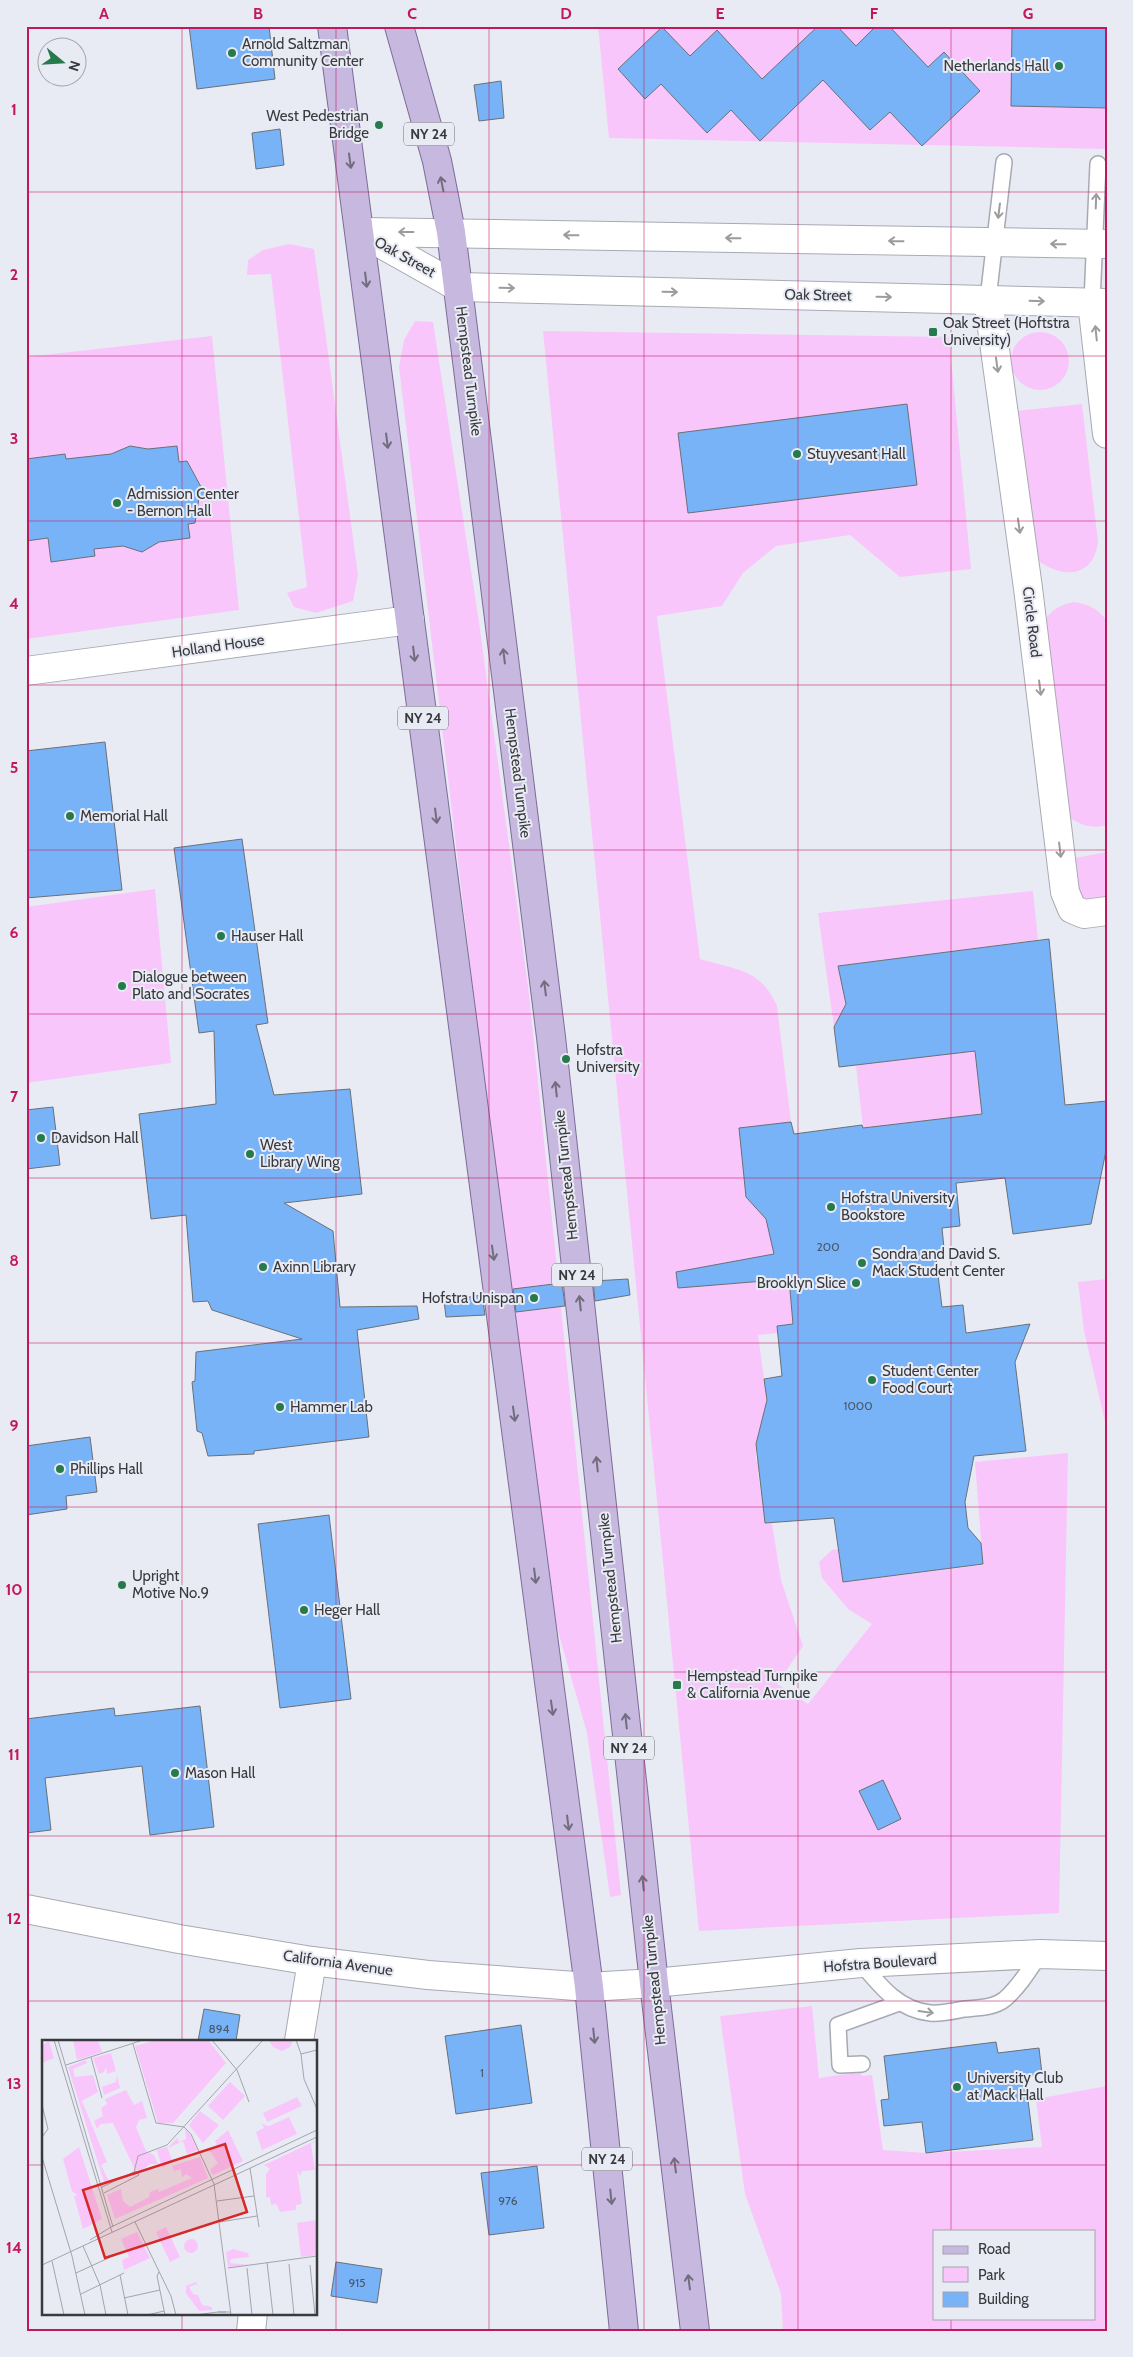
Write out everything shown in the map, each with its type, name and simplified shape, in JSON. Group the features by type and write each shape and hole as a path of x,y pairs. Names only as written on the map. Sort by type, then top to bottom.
{"main road":[{"name":"NY 24","path":"332,26 589,1987 624,2331"},
{"name":"Hempstead Turnpike","path":"398,26 437,161 451,232 551,1037 654,1983 695,2331"}],"street":[{"name":"Oak Street","path":"360,232 1101,244"},
{"name":"Oak Street","path":"360,232 458,287 1100,302"},
{"name":"Circle Road","path":"988,299 1028,588 1066,892 1072,909 1084,914 1107,911"},
{"path":"1100,302 1107,434"},
{"name":"Holland House","path":"26,671 410,620"},
{"name":"California Avenue","path":"26,1909 312,1961 428,1975 589,1987 654,1983"},
{"name":"Hofstra Boulevard","path":"654,1983 861,1963 1040,1954 1107,1956"},
{"path":"299,2040 312,1961"},
{"path":"251,2331 253,2314"}],"lane":[{"path":"988,299 1004,162"},
{"path":"1098,164 1101,244 1100,302"},
{"path":"861,1963 878,1984 898,2003 915,2010 932,2013 987,2007 1003,2000 1009,1995 1040,1954"},
{"path":"862,2064 840,2065 838,2025 898,2003"}],"green space":[{"path":"598,26 1107,26 1107,149 609,138"},
{"path":"289,244 314,249 358,575 353,601 316,613 294,607 287,593 307,587 271,274 247,275 248,260 263,250"},
{"path":"415,321 433,322 479,622 529,994 621,1895 610,1897 587,1733 552,1610 532,1482 399,367 404,340"},
{"path":"543,331 949,337 971,569 900,577 850,535 776,546 743,573 722,606 657,616 700,959 746,972 755,977 763,984 777,1006 791,1122 766,1219 786,1251 793,1324 777,1326 778,1333 758,1335 767,1400 756,1444 756,1461 772,1460 773,1470 758,1472 765,1523 772,1523 781,1580 803,1646 777,1684 808,1704 872,1624 848,1609 822,1578 819,1562 832,1550 838,1549 843,1582 983,1565 975,1462 1068,1453 1059,1913 699,1931"},
{"path":"1040,332 1051,334 1064,345 1069,361 1067,372 1056,385 1040,390 1029,388 1016,377 1011,361 1013,350 1024,337"},
{"path":"212,336 239,610 26,639 26,357"},
{"path":"1082,404 1098,542 1090,563 1083,569 1065,572 1046,566 1036,559 1015,411"},
{"path":"1074,602 1093,608 1107,621 1107,825 1096,827 1075,821 1066,815 1042,624 1055,609"},
{"path":"1107,852 1107,906 1081,907 1066,869 1075,858"},
{"path":"155,889 171,1063 26,1083 26,907"},
{"path":"1033,891 1038,940 838,966 846,1004 834,1027 818,913"},
{"path":"975,1051 982,1114 863,1128 856,1065"},
{"path":"1107,1279 1107,1430 1084,1331 1078,1282"},
{"path":"812,2006 819,2078 860,2072 862,2076 872,2075 883,2150 926,2153 1042,2147 1036,2099 1107,2086 1107,2331 783,2331 781,2294 745,2194 720,2016"}],"building":[{"name":"Arnold Saltzman Community Center","path":"189,26 269,26 275,79 197,89"},
{"path":"818,26 837,26 856,46 876,26 889,26 928,67 944,52 980,91 922,146 890,112 870,130 823,80 760,141 731,110 707,133 661,84 645,99 618,69 662,27 690,56 717,30 762,79"},
{"name":"Netherlands Hall","path":"1012,26 1107,26 1107,108 1011,106"},
{"path":"501,81 504,118 479,121 474,85"},
{"path":"280,129 284,165 256,169 252,133"},
{"name":"Stuyvesant Hall","path":"907,404 917,485 688,513 678,433"},
{"name":"Admission Center - Bernon Hall","path":"130,446 148,449 177,446 179,462 187,461 207,498 199,498 195,523 188,524 190,538 159,542 142,552 123,546 94,549 95,556 51,562 48,538 26,541 26,459 65,454 66,459 111,454"},
{"name":"Memorial Hall","path":"105,742 122,890 26,898 26,751"},
{"path":"242,839 268,1023 256,1025 274,1095 350,1089 362,1194 284,1203 333,1231 340,1307 417,1306 419,1319 357,1330 369,1437 254,1451 254,1454 208,1456 202,1433 197,1431 192,1382 195,1381 196,1352 302,1339 212,1310 208,1301 193,1302 186,1215 151,1219 139,1114 216,1104 214,1031 199,1033 174,848"},
{"name":"Sondra and David S. Mack Student Center","path":"1049,939 1065,1105 1107,1101 1107,1146 1091,1224 1013,1234 1005,1178 956,1183 960,1226 942,1228 945,1258 936,1259 942,1307 963,1305 966,1333 1030,1324 1015,1362 1026,1451 974,1456 965,1502 968,1528 981,1543 983,1564 843,1582 834,1518 765,1523 756,1444 767,1400 764,1379 782,1376 777,1326 793,1324 789,1279 678,1288 676,1272 774,1254 766,1219 746,1197 739,1128 791,1122 794,1134 862,1125 863,1128 982,1114 975,1051 839,1067 834,1027 846,1004 838,966"},
{"name":"Davidson Hall","path":"53,1107 60,1165 26,1169 26,1110"},
{"path":"628,1279 630,1295 595,1301 593,1281"},
{"path":"562,1283 565,1306 516,1312 513,1289"},
{"path":"482,1295 485,1315 446,1317 444,1301"},
{"name":"Phillips Hall","path":"90,1437 97,1492 66,1496 67,1509 26,1515 26,1446"},
{"name":"Heger Hall","path":"329,1515 351,1699 280,1708 258,1524"},
{"name":"Mason Hall","path":"200,1706 214,1827 150,1835 142,1766 45,1778 51,1830 26,1833 26,1719 114,1708 115,1716"},
{"path":"883,1780 901,1819 878,1830 859,1791"},
{"path":"204,2009 240,2015 236,2040 198,2040"},
{"path":"521,2025 532,2103 456,2114 445,2036"},
{"name":"University Club at Mack Hall","path":"996,2042 998,2053 1039,2048 1042,2074 1025,2076 1033,2140 926,2153 922,2122 884,2126 881,2100 889,2099 884,2056"},
{"path":"537,2166 544,2228 489,2235 481,2173"},
{"path":"336,2262 382,2269 377,2303 331,2296"}],"place":[{"name":"Arnold Saltzman Community Center","path":"232,53"},
{"name":"Netherlands Hall","path":"1059,66"},
{"name":"West Pedestrian Bridge","path":"379,125"},
{"name":"Oak Street (Hoftstra University)","path":"933,332"},
{"name":"Stuyvesant Hall","path":"797,454"},
{"name":"Admission Center - Bernon Hall","path":"117,503"},
{"name":"Memorial Hall","path":"70,816"},
{"name":"Hauser Hall","path":"221,936"},
{"name":"Dialogue between Plato and Socrates","path":"122,986"},
{"name":"Hofstra University","path":"566,1059"},
{"name":"Davidson Hall","path":"41,1138"},
{"name":"West Library Wing","path":"250,1154"},
{"name":"Hofstra University Bookstore","path":"831,1207"},
{"name":"Sondra and David S. Mack Student Center","path":"862,1263"},
{"name":"Axinn Library","path":"263,1267"},
{"name":"Brooklyn Slice","path":"856,1283"},
{"name":"Hofstra Unispan","path":"534,1298"},
{"name":"Student Center Food Court","path":"872,1380"},
{"name":"Hammer Lab","path":"280,1407"},
{"name":"Phillips Hall","path":"60,1469"},
{"name":"Upright Motive No.9","path":"122,1585"},
{"name":"Heger Hall","path":"304,1610"},
{"name":"Hempstead Turnpike & California Avenue","path":"677,1685"},
{"name":"Mason Hall","path":"175,1773"},
{"name":"University Club at Mack Hall","path":"957,2087"}]}
